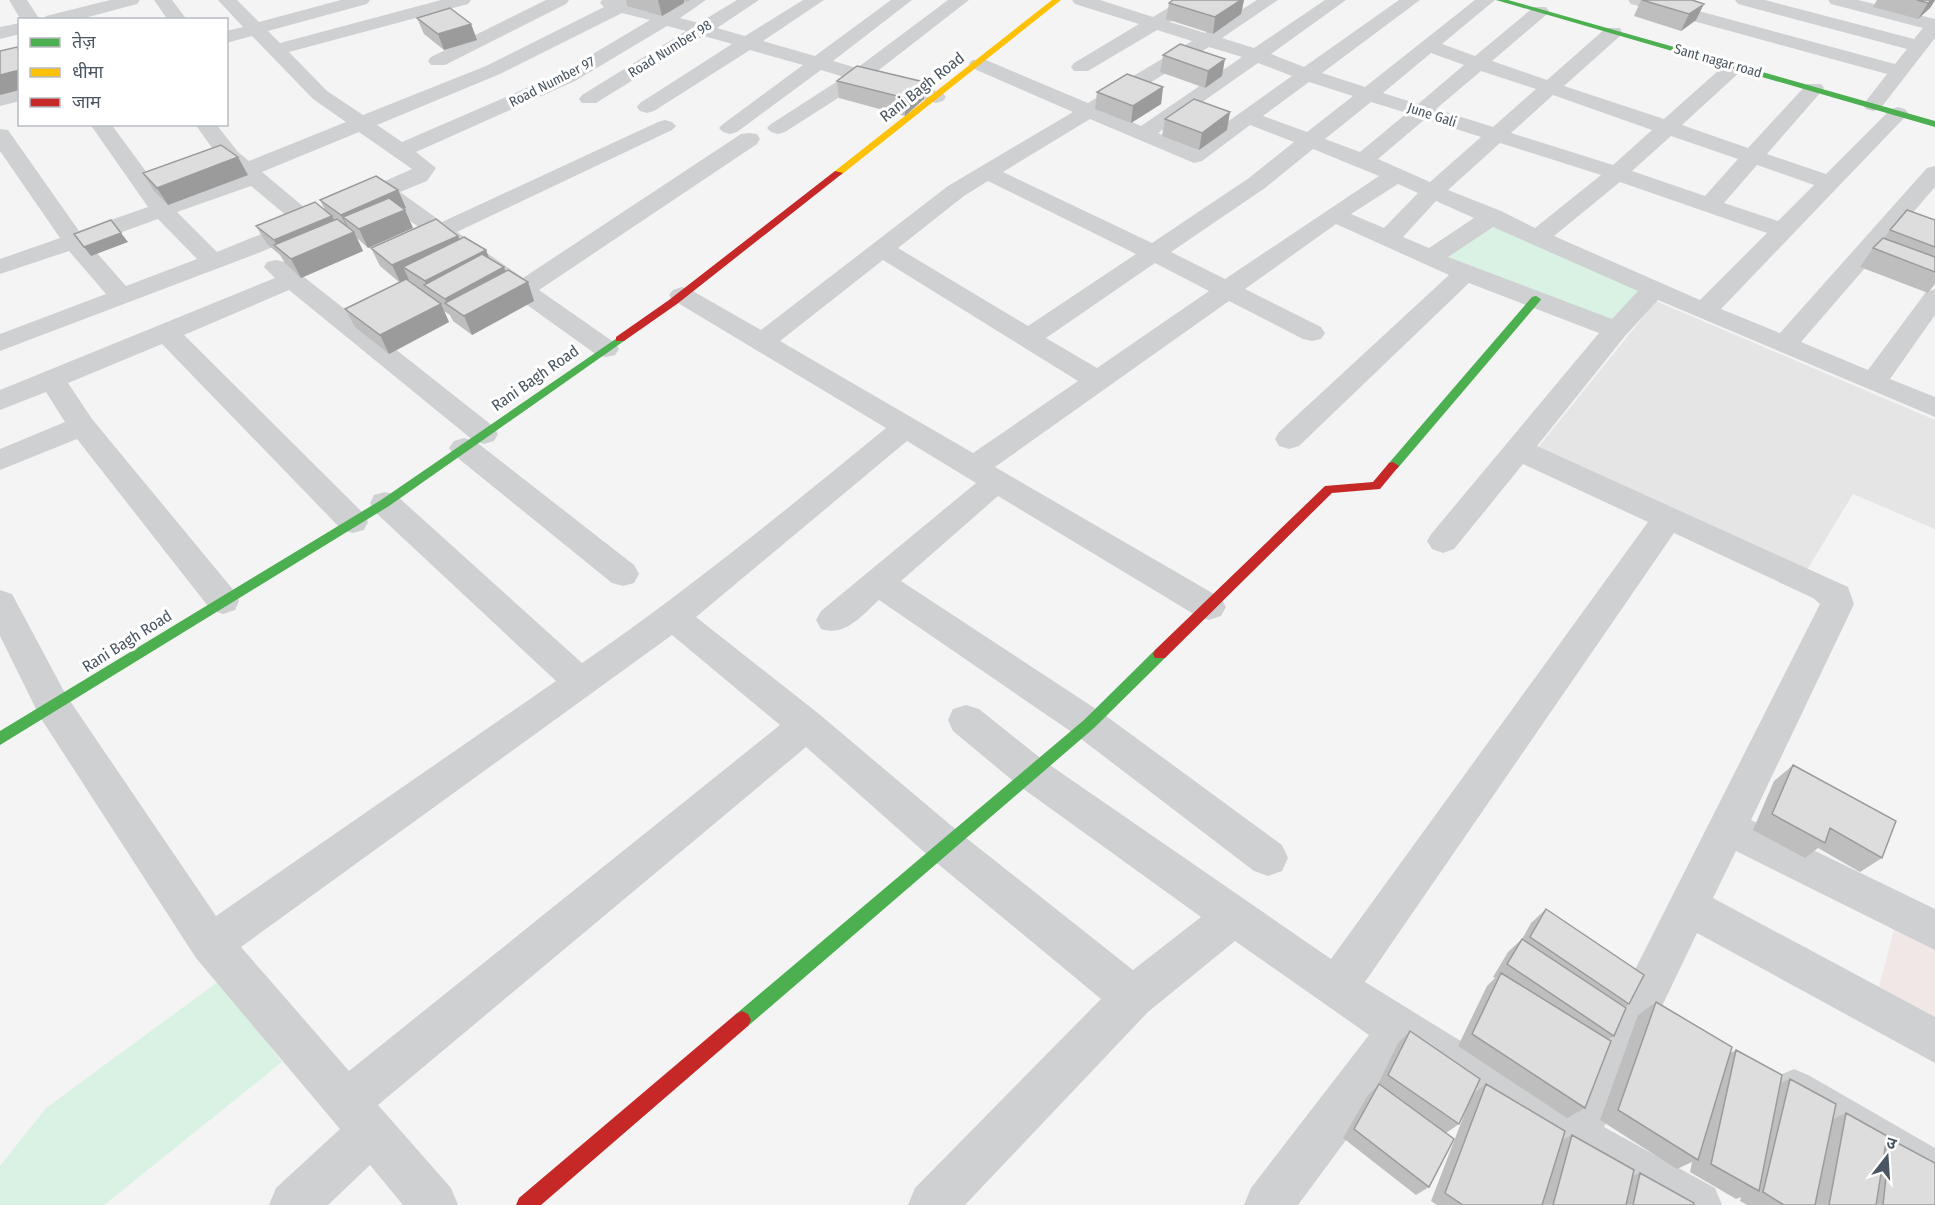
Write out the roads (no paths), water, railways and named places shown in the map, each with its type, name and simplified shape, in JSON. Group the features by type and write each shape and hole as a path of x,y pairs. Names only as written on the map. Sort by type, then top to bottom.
{"street":[{"path":"18,0 30,18"},
{"path":"62,18 131,0"},
{"path":"163,0 176,18"},
{"path":"0,343 252,247 419,176 426,170 320,95 227,0"},
{"path":"228,37 255,30 321,5 361,0"},
{"path":"275,50 462,0"},
{"path":"438,61 560,0"},
{"path":"599,0 627,4 667,19 936,97"},
{"name":"Road Number 97","path":"400,151 568,76 697,0"},
{"name":"Road Number 98","path":"589,99 750,0"},
{"path":"647,106 815,0"},
{"path":"523,289 740,134 818,64 903,0"},
{"path":"778,128 860,75 960,0"},
{"name":"Rani Bagh Road","path":"0,739 385,502 606,349 682,295 979,64 1057,0"},
{"name":"June Gali","path":"1081,0 1156,22 1367,95 1617,173 1783,231"},
{"path":"1081,67 1194,0"},
{"path":"762,342 947,198 1269,0"},
{"path":"1143,134 1337,0"},
{"path":"979,64 1194,156 1411,0"},
{"path":"1028,338 1257,183 1486,0"},
{"name":"Sant nagar road","path":"1502,0 1534,6 1615,28 1876,102 1898,113 1935,124"},
{"path":"1744,0 1800,6 1918,46"},
{"path":"1837,0 1935,25 1876,102"},
{"path":"1387,239 1433,191 1615,28 1642,1 1900,71"},
{"path":"0,267 163,210 251,174 360,124 493,70 627,4"},
{"path":"1363,161 1479,63 1534,6"},
{"path":"1539,237 1617,173 1800,6"},
{"path":"0,33 18,28"},
{"path":"1428,46 1830,183"},
{"name":"Sant nagar road","path":"1739,63 1814,88 1935,114"},
{"path":"1709,205 1814,88"},
{"path":"0,100 18,95"},
{"path":"1704,311 1898,113"},
{"path":"1247,117 1397,175 1704,311 1935,408"},
{"path":"101,126 163,210 213,262"},
{"path":"207,126 231,157 309,223"},
{"path":"441,231 665,126"},
{"path":"0,135 74,242 122,297"},
{"path":"986,172 1312,333"},
{"path":"833,620 878,582 986,475 1098,381 1334,215 1397,175"},
{"path":"1784,345 1913,214 1932,181"},
{"path":"383,191 606,349"},
{"path":"1334,215 1465,273 1616,330"},
{"path":"1430,258 1493,216"},
{"path":"252,247 623,574"},
{"path":"881,248 1098,381"},
{"path":"1289,439 1465,273"},
{"path":"0,401 292,280"},
{"path":"1443,541 1616,330 1654,289"},
{"path":"682,295 1209,607"},
{"path":"1873,382 1935,297"},
{"path":"526,1205 1089,724 1329,489 1335,486 1363,489 1376,486 1536,299"},
{"path":"167,333 353,522"},
{"path":"52,380 82,426 224,601"},
{"path":"0,460 82,426"},
{"path":"211,944 673,617 751,556 906,427"},
{"path":"1519,450 1825,589 1836,596 1837,604 1689,907 1657,1012 1575,1137"},
{"path":"385,502 580,682"},
{"path":"1336,988 1667,519"},
{"path":"878,582 1089,724 1268,858"},
{"path":"0,603 53,706 211,944 434,1205"},
{"path":"673,617 806,725 946,846 1133,997"},
{"path":"966,720 1031,773 1336,988 1400,1030 1686,1202"},
{"path":"293,1205 359,1117 806,725"},
{"path":"1728,828 1935,930"},
{"path":"1689,907 1935,1041"},
{"path":"932,1205 1133,997 1235,916"},
{"path":"1268,1205 1400,1030"},
{"path":"1763,1074 1935,1174"}]}
